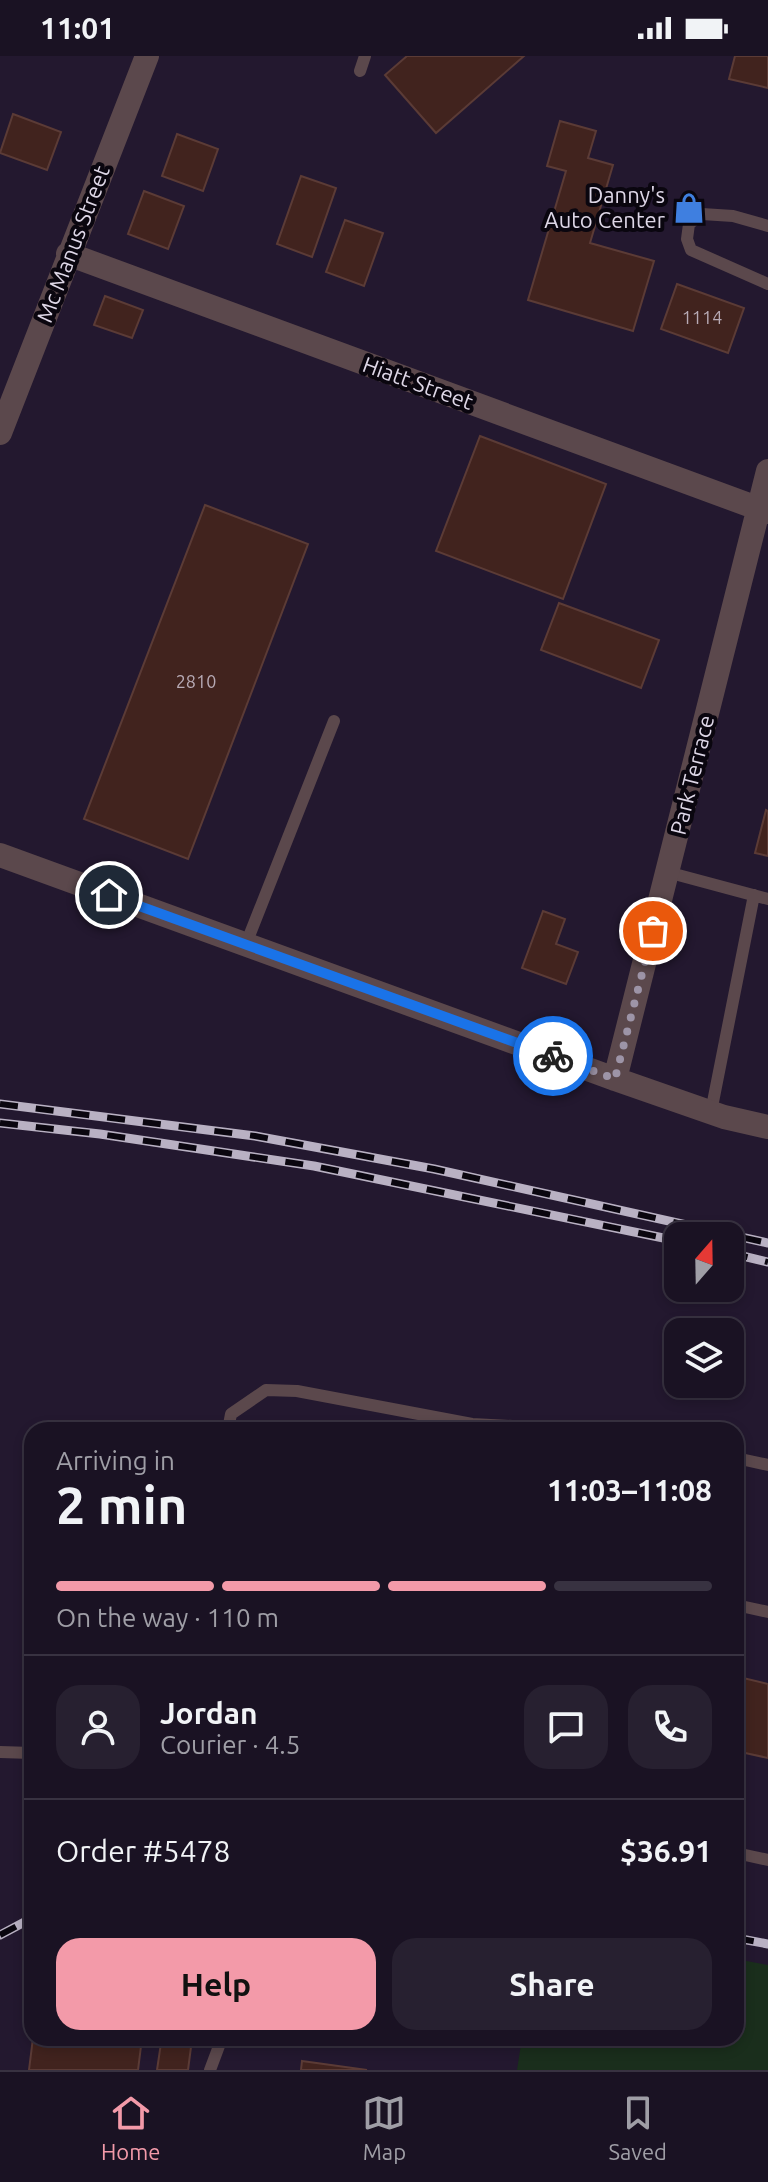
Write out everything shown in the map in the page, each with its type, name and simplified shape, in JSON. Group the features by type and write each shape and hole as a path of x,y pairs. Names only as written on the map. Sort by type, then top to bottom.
{"street":[{"name":"Mc Manus Street","path":"0,433 147,56"},
{"name":"Hiatt Street","path":"68,254 764,511"},
{"name":"Park Terrace","path":"615,1079 764,511 768,471"},
{"path":"0,855 615,1079 711,1112 768,1127"}],"lane":[{"path":"360,71 365,56"},
{"path":"768,226 733,216 702,214 689,224 687,239 691,250 768,284"},
{"path":"246,944 334,721"},
{"path":"667,872 768,899"},
{"path":"711,1112 754,895"},
{"path":"230,1422 231,1414 248,1399 266,1390 297,1391 461,1422"},
{"path":"744,1460 768,1465"},
{"path":"744,1607 768,1612"},
{"path":"0,1752 24,1753"},
{"path":"744,1855 768,1860"},
{"path":"210,2070 219,2046"}],"green space":[{"path":"744,1960 768,1965 768,2070 517,2070 521,2046 744,2046"}],"building":[{"path":"407,56 524,56 436,133 385,75"},
{"path":"735,56 768,56 768,88 729,79"},
{"path":"13,114 61,132 47,170 0,153"},
{"path":"560,121 596,131 588,158 613,165 590,243 654,261 633,331 528,300 566,171 547,166"},
{"path":"177,134 218,149 203,191 162,176"},
{"path":"301,176 336,188 312,257 277,244"},
{"path":"144,191 184,206 168,249 128,234"},
{"path":"345,220 383,233 364,286 326,272"},
{"path":"677,284 744,308 728,353 661,329"},
{"path":"105,296 143,310 132,338 94,325"},
{"path":"480,436 606,484 563,599 436,551"},
{"path":"205,505 308,544 188,859 84,819"},
{"path":"559,603 659,640 641,688 541,650"},
{"path":"768,811 768,856 755,853"},
{"path":"543,911 565,919 556,944 578,952 566,984 522,968"},
{"path":"744,1678 768,1684 768,1758 744,1753"},
{"path":"32,2046 141,2046 138,2070 29,2070"},
{"path":"161,2046 191,2047 188,2070 157,2070"},
{"path":"302,2061 367,2070 301,2070"}],"railway":[{"path":"0,1104 255,1136 434,1169 768,1243"},
{"path":"0,1123 100,1134 314,1166 664,1238"},
{"path":"744,1256 768,1262"},
{"path":"0,1935 24,1922"},
{"path":"744,1940 768,1944"}],"way so far":[{"path":"553,1056 615,1079 653,931"}],"place":[{"name":"Danny's Auto Center","path":"689,208"}],"route":[{"path":"109,895 553,1056"}]}
